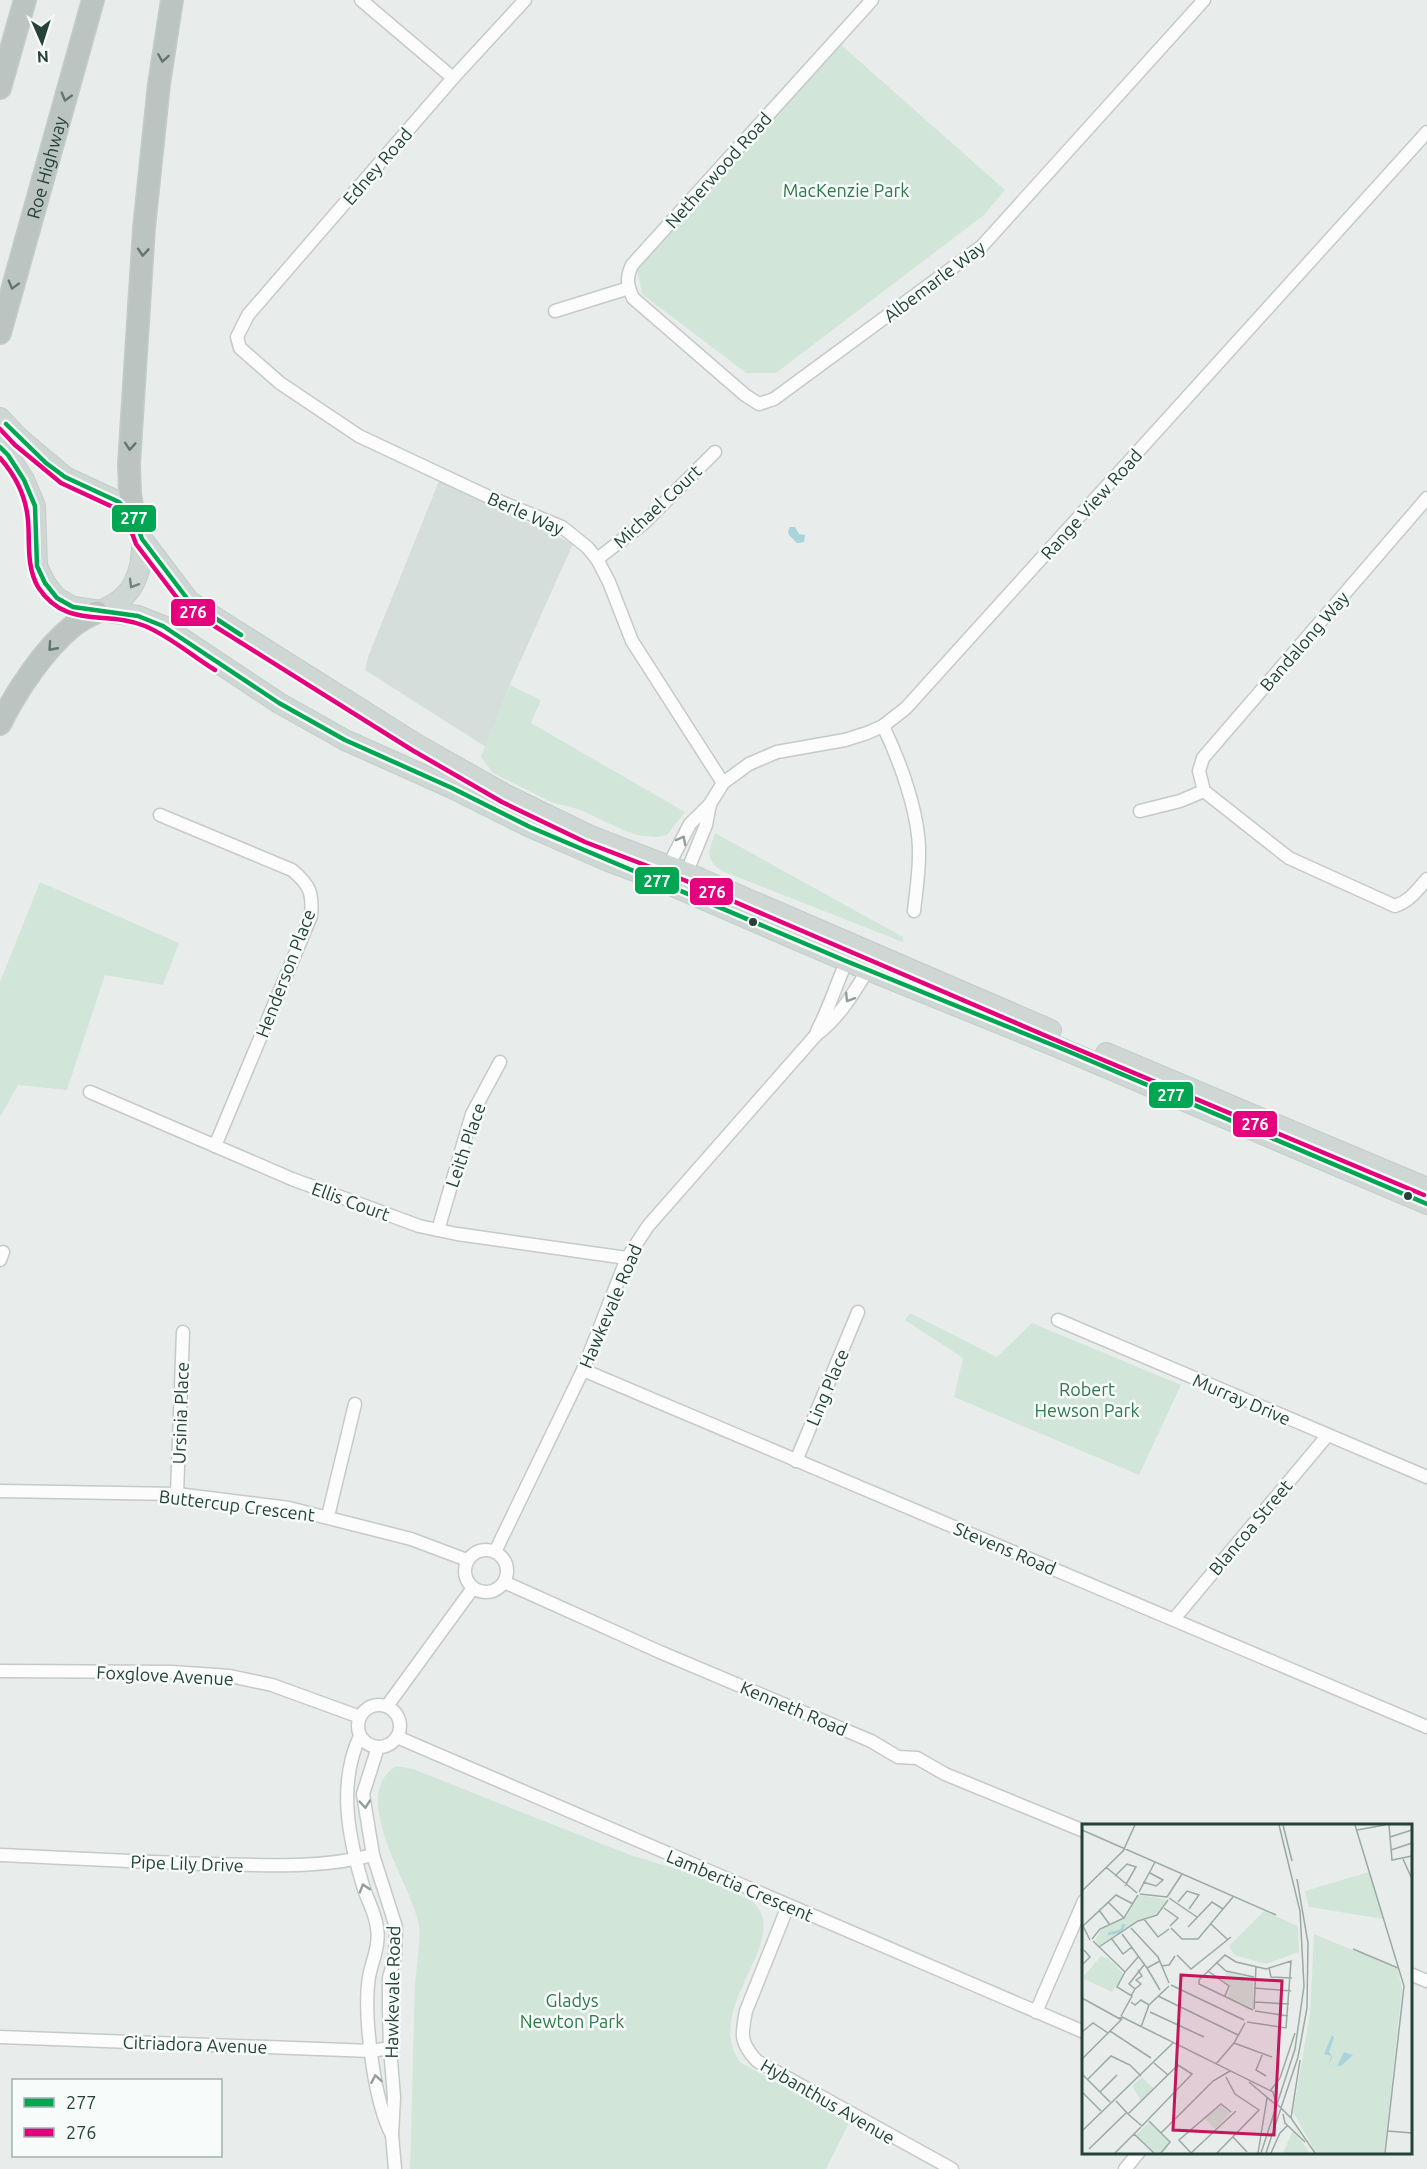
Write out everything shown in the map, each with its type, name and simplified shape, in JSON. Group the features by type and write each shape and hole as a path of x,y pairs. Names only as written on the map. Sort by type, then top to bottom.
{"highway":[{"path":"0,88 25,0"},
{"name":"Roe Highway","path":"0,333 93,0"},
{"path":"134,519 129,464 144,228 159,84 172,0"},
{"path":"0,724 49,649 73,626 97,612"}],"main road":[{"path":"0,417 20,439 65,477 119,502 134,519 142,539 189,601 416,744 506,795 673,877 850,953 1427,1188"},
{"path":"4,451 24,480 35,506 37,566 57,598 73,608 138,616 163,626 279,703 345,740 445,784 530,827 608,861 673,877"},
{"path":"97,612 110,608 126,595 137,578 143,559 142,539"},
{"path":"872,962 1065,1050 1427,1204"}],"street":[{"path":"361,0 453,78"},
{"name":"Edney Road","path":"237,337 248,315 453,78 525,0"},
{"name":"Netherwood Road","path":"628,288 627,277 632,265 872,0"},
{"name":"Albemarle Way","path":"628,288 633,298 745,395 759,404 774,399 982,246 1204,0"},
{"name":"Range View Road","path":"673,877 690,824 710,804 723,783 749,764 770,755 845,740 883,726 906,708 1427,132"},
{"path":"555,311 628,288"},
{"name":"Berle Way","path":"237,337 240,348 280,383 359,436 479,493 562,527 581,541 597,560 609,582 632,641 723,783"},
{"name":"Michael Court","path":"597,560 643,524 715,452"},
{"name":"Bandalong Way","path":"1204,791 1199,771 1203,758 1427,498"},
{"path":"883,726 907,785 916,828 920,854 914,911"},
{"path":"1140,811 1180,801 1204,791 1289,858 1387,904 1395,906 1404,903 1427,879"},
{"name":"Range View Road","path":"673,877 706,825 710,804"},
{"name":"Henderson Place","path":"160,815 292,870 303,879 312,901 310,916 215,1146"},
{"name":"Hawkevale Road","path":"816,1035 830,1008 837,982 850,953"},
{"name":"Hawkevale Road","path":"495,1552 583,1370 627,1258 648,1226 816,1035 830,1024 850,999 872,962"},
{"name":"Leith Place","path":"438,1230 472,1114 500,1062"},
{"name":"Ellis Court","path":"90,1092 292,1179 418,1226 627,1258"},
{"name":"Ling Place","path":"796,1461 858,1312"},
{"name":"Murray Drive","path":"1058,1320 1427,1477"},
{"name":"Ursinia Place","path":"177,1494 183,1332"},
{"name":"Stevens Road","path":"583,1370 1427,1727"},
{"path":"328,1516 355,1404"},
{"name":"Blancoa Street","path":"1174,1619 1327,1436"},
{"name":"Buttercup Crescent","path":"0,1491 177,1494 289,1508 328,1516 411,1539 467,1560"},
{"path":"480,1551 495,1552 504,1559 506,1565 504,1582 490,1592 478,1591 464,1575 467,1560 480,1551"},
{"name":"Kenneth Road","path":"504,1582 660,1652 871,1741 898,1757 917,1758 945,1774 1082,1831"},
{"path":"387,1706 473,1588"},
{"name":"Foxglove Avenue","path":"0,1671 172,1672 230,1676 272,1685 360,1717"},
{"path":"360,1717 373,1705 387,1706 399,1719 400,1731 397,1737 386,1746 370,1745 360,1736"},
{"name":"Hawkevale Road","path":"360,1717 358,1723 360,1736 348,1769 347,1794 355,1859 377,1926 377,1943 369,1979 371,2051 384,2121 392,2135"},
{"name":"Lambertia Crescent","path":"397,1737 1082,2032"},
{"name":"Hawkevale Road","path":"378,1747 363,1794 373,1855 396,1927 395,1956 389,1978 390,2048 394,2097 392,2135 395,2169"},
{"name":"Pipe Lily Drive","path":"0,1856 263,1865 318,1864 373,1855"},
{"path":"1036,2012 1082,1903"},
{"name":"Hybanthus Avenue","path":"788,1906 746,2011 742,2028 743,2042 748,2051 757,2061 952,2169"},
{"path":"1412,1975 1427,1981"},
{"name":"Citriadora Avenue","path":"0,2037 371,2051 390,2048"},
{"path":"1125,2169 1137,2154"}],"shaded area":[{"path":"439,481 573,544 510,684 486,747 365,670 368,657"}],"green space":[{"name":"MacKenzie Park","path":"839,43 1005,190 984,215 776,373 746,373 642,294 637,269"},
{"path":"510,685 541,700 531,723 685,812 667,835 641,836 625,831 581,810 551,802 493,773 481,757"},
{"path":"715,833 903,937 903,942 722,871 712,863 709,854"},
{"path":"40,882 179,943 163,985 105,975 67,1090 18,1085 0,1117 0,982"},
{"name":"Robert Hewson Park","path":"910,1313 997,1357 1032,1323 1181,1385 1139,1475 954,1397 963,1358 905,1320"},
{"name":"Gladys Newton Park","path":"396,1766 413,1769 630,1855 693,1874 752,1901 762,1917 763,1935 731,2019 731,2041 740,2062 849,2123 826,2169 410,2169 415,1985 419,1926 414,1908 386,1842 378,1798 383,1780"}],"water":[{"path":"790,527 795,527 799,534 805,535 804,542 797,543 789,535"}],"transit line":[{"name":"277","path":"6,424 46,463 65,477 119,502 134,518 142,539 189,601 241,635"},
{"name":"276","path":"0,429 15,445 61,483 115,508 128,522 136,544 184,607 412,750 502,802 585,842 684,880 1424,1195"},
{"name":"277","path":"0,447 24,480 35,506 37,566 45,583 57,598 73,607 138,616 163,626 279,703 345,740 452,788 530,827 1427,1204"},
{"name":"276","path":"0,458 15,479 22,495 27,511 29,554 34,579 49,600 61,609 74,614 130,621 155,630 215,670"}]}
